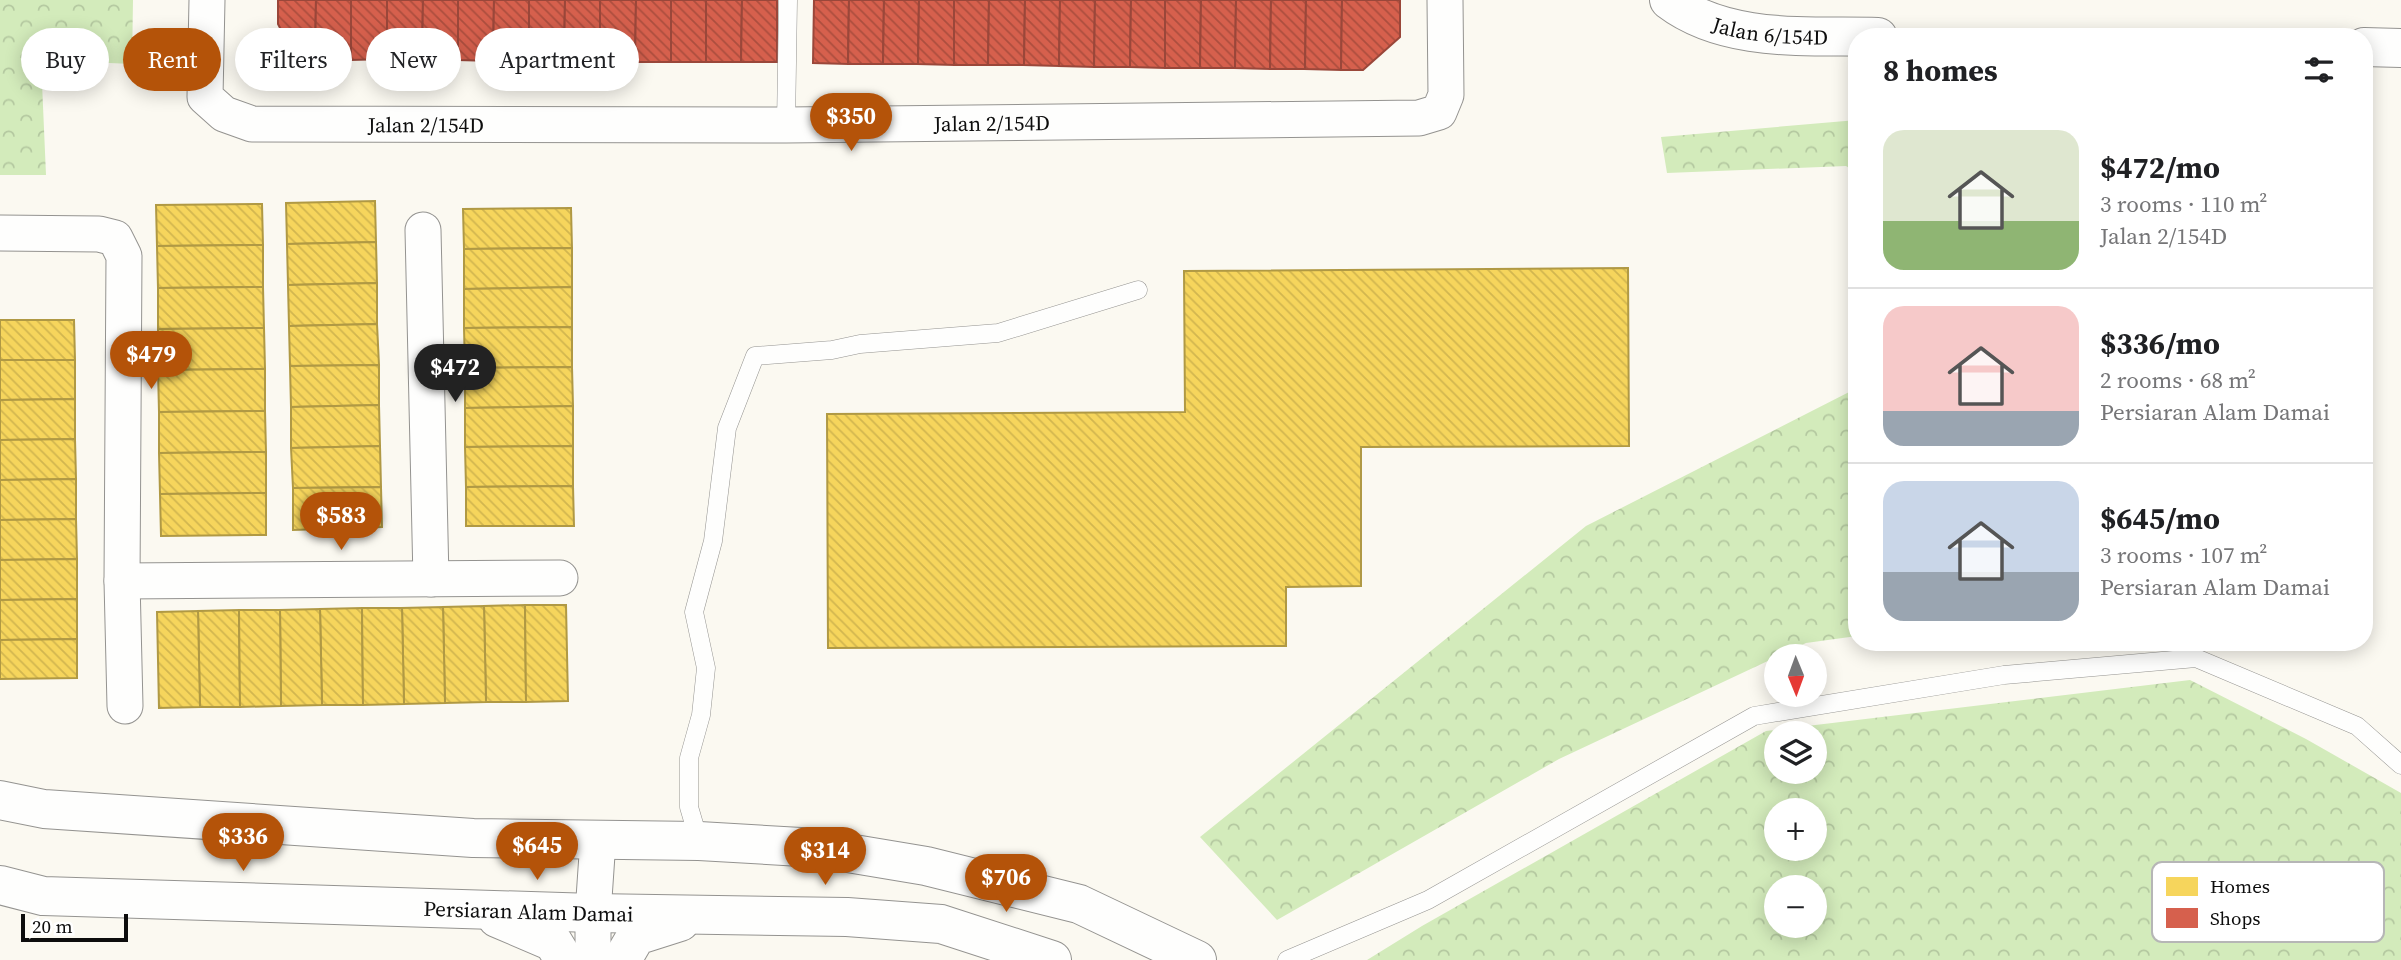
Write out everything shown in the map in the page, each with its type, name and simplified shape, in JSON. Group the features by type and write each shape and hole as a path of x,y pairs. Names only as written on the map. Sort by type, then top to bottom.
{"street":[{"name":"Jalan 2/154D","path":"207,0 205,97 224,114 252,124 786,125 1419,118 1439,112 1446,95 1445,0"},
{"name":"Jalan 6/154D","path":"1669,0 1683,10 1736,30 1848,36"},
{"path":"2373,47 2401,48"},
{"path":"423,230 431,579"},
{"path":"0,233 99,234 115,238 124,256 122,581 125,706"},
{"path":"122,581 560,578"},
{"path":"0,800 44,809 473,838 699,841 818,848 926,866 1079,904 1197,960"},
{"path":"593,960 598,840"},
{"name":"Persiaran Alam Damai","path":"0,885 43,896 593,913 847,916 941,924 1052,960"},
{"path":"478,910 553,942 564,960"},
{"path":"621,960 636,936 705,915"}],"lane":[{"path":"786,125 788,0"},
{"path":"699,841 690,807 689,758 701,715 706,668 694,612 713,541 727,429 755,356 998,333 1138,290"},
{"path":"1287,960 1428,900 1754,716 2004,675 2196,658 2357,726 2401,765"}],"green space":[{"path":"0,0 133,0 133,28 123,28 123,64 109,63 109,28 21,28 21,91 42,91 46,175 0,175"},
{"path":"1848,121 1848,167 1667,173 1661,137"},
{"path":"1848,393 1848,637 1804,644 1764,644 1764,663 1559,759 1277,920 1200,837 1586,526"},
{"path":"2190,680 2306,739 2401,793 2401,960 1367,960 1422,926 1764,732 1764,784 1827,784 1827,724"}],"building: Homes":[{"path":"375,201 376,242 287,244 286,203"},
{"path":"262,204 263,245 157,246 156,205"},
{"path":"571,208 572,248 464,249 463,209"},
{"path":"376,242 377,283 288,285 287,244"},
{"path":"263,245 263,287 158,288 157,246"},
{"path":"572,248 572,287 464,289 464,249"},
{"path":"1628,268 1629,446 1361,447 1361,586 1286,587 1286,646 828,648 827,414 1185,412 1184,271"},
{"path":"377,283 377,324 289,326 288,285"},
{"path":"263,287 264,328 158,329 158,288"},
{"path":"572,287 572,327 464,328 464,289"},
{"path":"0,320 74,320 75,360 0,360"},
{"path":"377,324 379,365 290,366 289,326"},
{"path":"572,327 572,367 465,368 464,328"},
{"path":"264,328 265,369 158,370 158,329"},
{"path":"0,360 75,360 75,399 0,400"},
{"path":"379,365 379,405 291,407 290,366"},
{"path":"572,367 573,406 465,408 465,368"},
{"path":"265,369 265,411 159,412 158,370"},
{"path":"75,399 75,439 0,440 0,400"},
{"path":"379,405 380,446 291,448 291,407"},
{"path":"573,406 573,446 465,447 465,408"},
{"path":"265,411 266,452 159,453 159,412"},
{"path":"75,439 76,479 0,480 0,440"},
{"path":"380,446 381,487 293,488 291,448"},
{"path":"573,446 573,486 466,487 465,447"},
{"path":"266,452 266,493 160,494 159,453"},
{"path":"76,479 76,519 0,520 0,480"},
{"path":"573,486 574,526 466,526 466,487"},
{"path":"381,487 382,527 293,530 293,488"},
{"path":"266,493 266,535 161,536 160,494"},
{"path":"76,519 77,559 0,560 0,520"},
{"path":"77,559 77,599 0,600 0,560"},
{"path":"77,599 77,639 0,640 0,600"},
{"path":"525,605 526,702 486,702 484,606"},
{"path":"525,605 566,605 568,701 526,702"},
{"path":"484,606 486,702 445,703 443,607"},
{"path":"443,607 445,703 404,704 402,608"},
{"path":"362,608 363,705 322,705 320,609"},
{"path":"362,608 402,608 404,704 363,705"},
{"path":"320,609 322,705 281,706 280,610"},
{"path":"239,610 240,707 200,707 198,611"},
{"path":"239,610 280,610 281,706 240,707"},
{"path":"198,611 200,707 159,708 157,612"},
{"path":"77,639 77,678 0,679 0,640"}],"building: Shops":[{"path":"278,0 316,0 316,28 280,28"},
{"path":"316,0 351,0 351,28 316,28"},
{"path":"351,0 387,0 387,28 366,28 366,60 352,60"},
{"path":"387,0 423,0 423,28 387,28"},
{"path":"423,0 458,0 458,28 423,28"},
{"path":"458,0 494,0 494,28 475,28 475,60 461,60 461,28 458,28"},
{"path":"494,0 529,0 529,28 494,28"},
{"path":"529,0 565,0 565,28 529,28"},
{"path":"565,0 600,0 600,28 565,28"},
{"path":"600,0 636,0 636,28 600,28"},
{"path":"636,0 671,0 671,62 639,62 639,28 636,28"},
{"path":"671,0 706,0 706,62 671,62"},
{"path":"706,0 742,0 741,62 706,62"},
{"path":"742,0 777,0 777,62 741,62"},
{"path":"814,0 849,0 848,64 813,63"},
{"path":"849,0 884,0 883,64 848,64"},
{"path":"884,0 919,0 918,64 883,64"},
{"path":"919,0 954,0 954,65 918,64"},
{"path":"954,0 989,0 988,65 954,65"},
{"path":"989,0 1025,0 1024,65 988,65"},
{"path":"1025,0 1060,0 1059,66 1024,65"},
{"path":"1060,0 1095,0 1094,67 1059,66"},
{"path":"1095,0 1131,0 1130,67 1094,67"},
{"path":"1131,0 1165,0 1165,68 1130,67"},
{"path":"1165,0 1201,0 1200,68 1165,68"},
{"path":"1201,0 1236,0 1235,68 1200,68"},
{"path":"1236,0 1271,0 1270,69 1235,68"},
{"path":"1271,0 1306,0 1305,69 1270,69"},
{"path":"1306,0 1342,0 1341,70 1305,69"},
{"path":"1342,0 1400,0 1400,37 1363,70 1341,70"}]}
